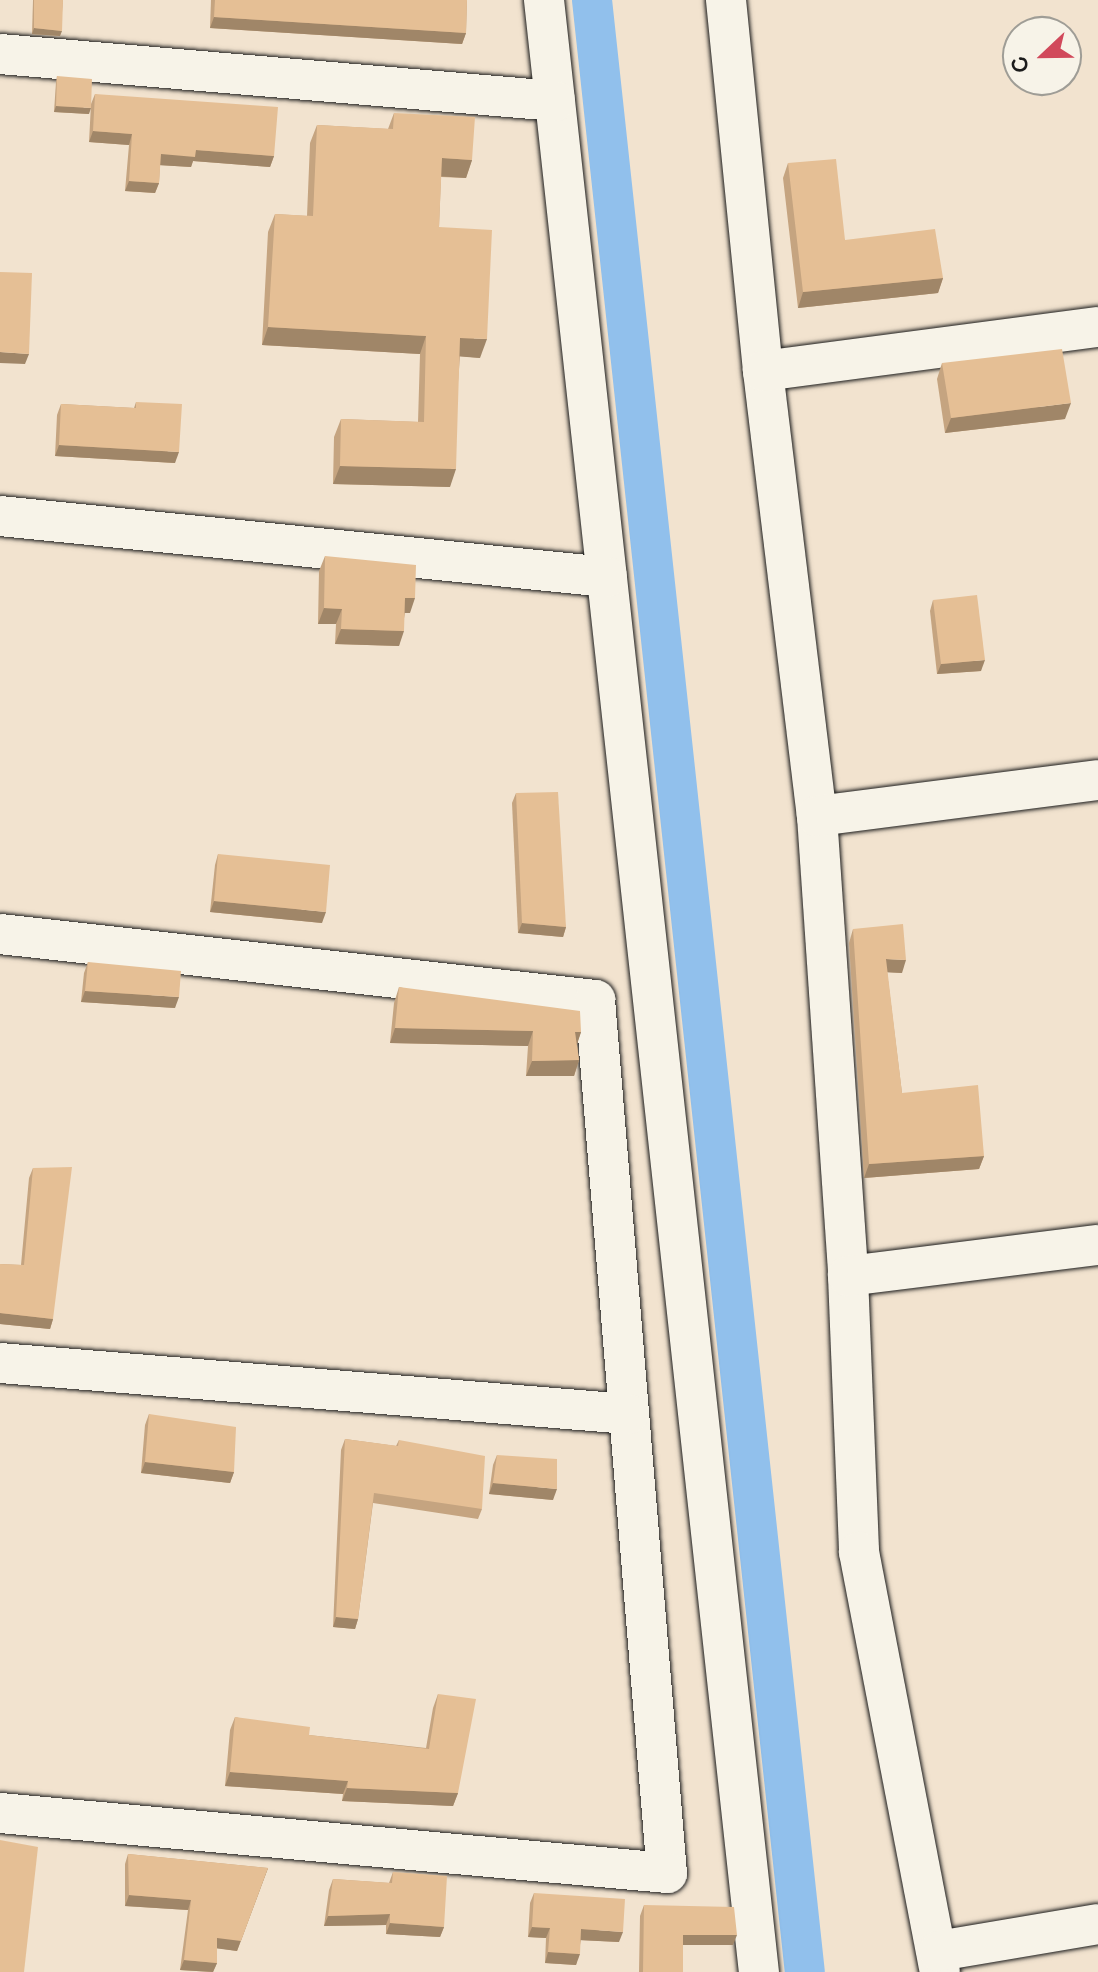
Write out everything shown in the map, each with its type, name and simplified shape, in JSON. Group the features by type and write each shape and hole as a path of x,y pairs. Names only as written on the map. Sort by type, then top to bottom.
{"street":[{"path":"544,0 759,1972"},
{"path":"726,0 763,371 817,816 848,1276 859,1552 939,1961 1098,1924"},
{"path":"0,54 555,101"},
{"path":"763,371 1098,327"},
{"path":"0,516 607,577"},
{"path":"817,816 1098,780"},
{"path":"0,934 595,1000 667,1873 0,1813"},
{"path":"848,1276 1098,1245"},
{"path":"0,1363 628,1414"}],"building":[{"path":"34,0 63,0 62,31 34,28"},
{"path":"215,0 467,0 466,33 214,17"},
{"path":"57,76 92,79 91,108 56,106"},
{"path":"95,94 278,107 274,156 196,150 195,157 161,154 159,183 129,181 132,134 93,131"},
{"path":"394,113 475,117 472,160 442,158 439,227 492,230 487,339 460,338 456,469 340,466 341,419 424,422 426,336 268,327 275,214 313,216 317,125 393,129"},
{"path":"836,159 845,240 935,229 943,278 803,292 788,163"},
{"path":"0,272 32,273 29,354 0,352"},
{"path":"1062,349 1071,403 951,418 942,363"},
{"path":"136,402 182,404 179,452 59,445 61,404 136,408"},
{"path":"325,556 416,565 415,598 405,598 404,631 341,629 342,609 324,608"},
{"path":"977,595 985,660 941,664 933,600"},
{"path":"558,792 566,927 522,923 516,793"},
{"path":"218,854 330,865 326,912 214,901"},
{"path":"903,924 906,960 886,959 902,1093 978,1085 984,1156 869,1164 853,929"},
{"path":"88,962 181,971 179,997 85,991"},
{"path":"399,987 580,1011 581,1032 575,1032 579,1060 532,1061 533,1031 395,1028"},
{"path":"72,1167 53,1319 0,1313 0,1264 24,1265 33,1168"},
{"path":"149,1414 236,1427 234,1472 145,1462"},
{"path":"345,1439 398,1446 399,1440 485,1456 482,1509 374,1493 358,1619 336,1617"},
{"path":"497,1455 557,1459 557,1489 493,1483"},
{"path":"438,1694 476,1699 458,1793 347,1788 348,1781 230,1772 235,1717 310,1727 309,1735 429,1749"},
{"path":"0,1840 38,1847 24,1972 0,1972"},
{"path":"128,1854 268,1868 241,1941 217,1938 217,1963 184,1960 191,1900 129,1895"},
{"path":"393,1872 447,1876 444,1927 390,1923 390,1914 328,1916 333,1879 392,1883"},
{"path":"534,1893 625,1899 623,1932 581,1929 580,1954 548,1952 550,1928 532,1927"},
{"path":"644,1905 734,1907 737,1935 683,1935 683,1972 643,1972"}],"waterway":[{"path":"592,0 805,1972"}]}
